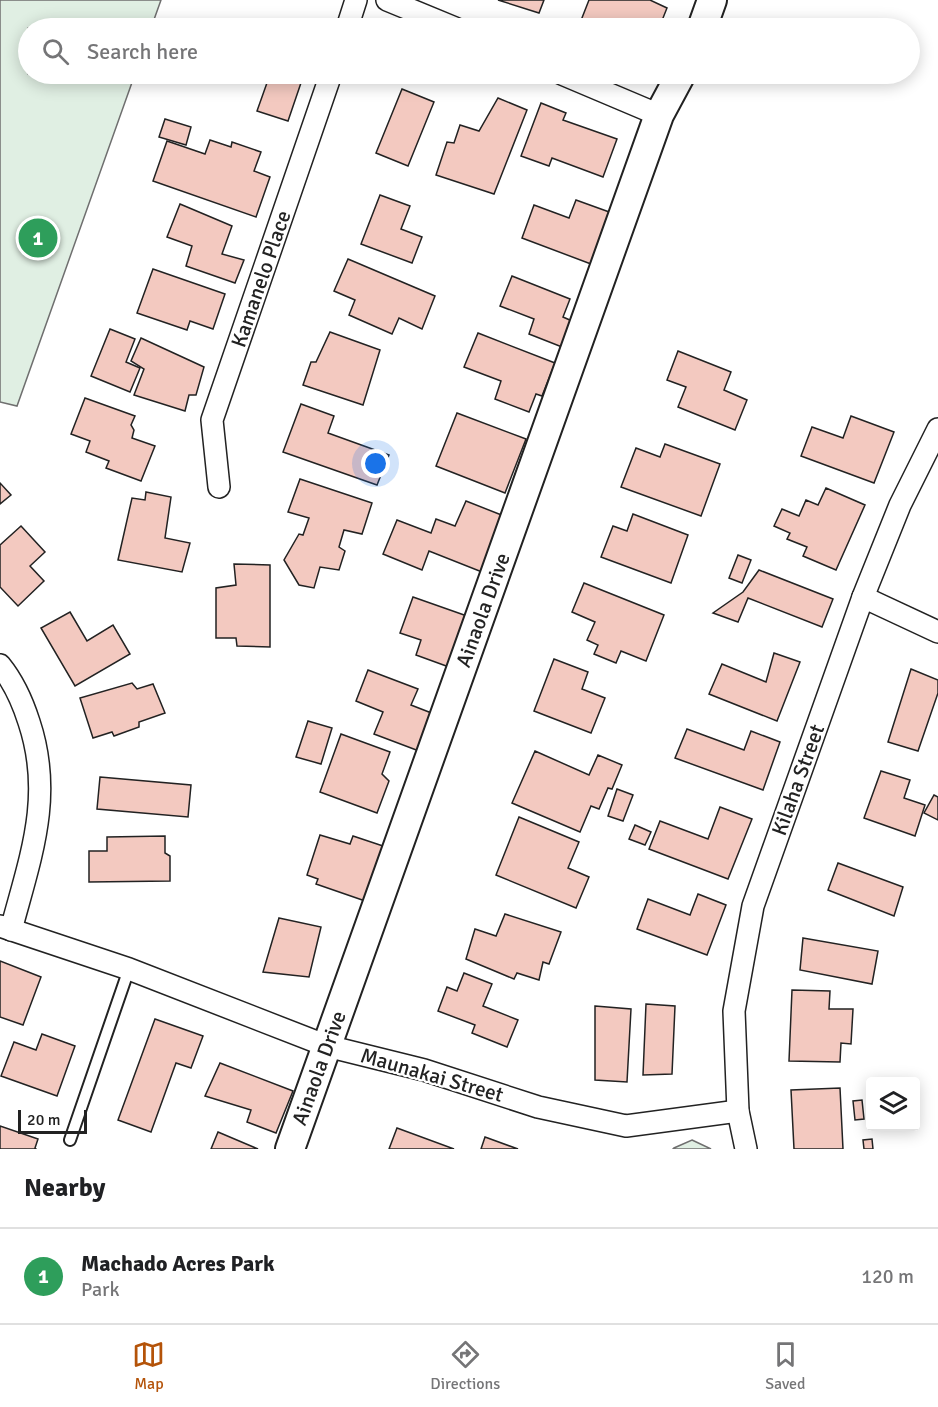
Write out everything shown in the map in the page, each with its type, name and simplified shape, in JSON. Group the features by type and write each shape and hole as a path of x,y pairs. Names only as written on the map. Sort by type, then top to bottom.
{"street":[{"path":"351,18 357,0"},
{"path":"387,0 431,18"},
{"path":"706,18 712,0"},
{"name":"Kamanelo Place","path":"219,487 212,420 328,84"},
{"path":"585,84 659,115"},
{"name":"Ainaola Drive","path":"290,1149 659,115 676,84"},
{"name":"Kilaha Street","path":"746,1149 738,1111 734,1011 753,906 863,597 900,505 938,429"},
{"path":"863,597 938,632"},
{"path":"0,665 24,705 37,745 42,788 37,830 5,928"},
{"name":"Maunakai Street","path":"5,928 129,969 327,1046 424,1070 538,1107 626,1126 738,1111"}],"lane":[{"path":"70,1140 129,969"}],"green space":[{"path":"0,0 161,0 155,18 18,18 18,84 131,84 17,406 0,402"},
{"path":"692,1140 711,1149 673,1149 674,1148"}],"building":[{"path":"498,0 544,0 539,13"},
{"path":"589,0 650,0 667,8 663,18 582,18"},
{"path":"267,84 301,84 288,121 257,111"},
{"path":"402,89 434,102 408,166 376,153"},
{"path":"498,98 527,110 494,194 436,175 447,142 454,143 460,125 479,131"},
{"path":"541,103 566,113 563,120 617,139 603,177 552,158 549,166 521,156"},
{"path":"165,119 191,127 186,145 159,137"},
{"path":"210,140 231,147 232,142 261,152 254,171 270,177 256,217 153,181 167,141 205,154"},
{"path":"380,195 410,206 401,229 422,237 412,263 361,244"},
{"path":"576,200 612,213 591,264 522,238 534,205 569,218"},
{"path":"180,204 232,226 222,254 244,260 235,283 186,266 192,246 167,237"},
{"path":"348,259 435,296 422,329 399,318 392,334 349,315 355,300 334,291"},
{"path":"153,269 225,294 213,329 190,321 187,330 137,313"},
{"path":"512,276 570,299 563,317 572,321 562,347 529,334 534,319 500,306"},
{"path":"110,329 135,339 126,362 140,368 130,392 91,376"},
{"path":"330,332 380,350 363,405 303,385 311,362 316,362"},
{"path":"478,333 555,363 542,396 536,394 529,412 495,399 501,381 464,367"},
{"path":"141,338 204,367 196,395 189,395 185,411 134,395 144,369 131,361"},
{"path":"678,351 731,372 724,390 747,400 735,430 678,407 686,387 667,380"},
{"path":"85,398 135,416 131,425 134,430 132,438 155,446 141,481 106,468 109,461 86,452 90,441 71,434"},
{"path":"301,404 334,416 328,433 389,455 377,485 283,452"},
{"path":"457,413 526,439 505,493 436,466"},
{"path":"851,416 894,432 874,483 801,456 812,427 843,438"},
{"path":"665,444 720,464 701,516 621,487 636,448 660,457"},
{"path":"300,479 372,503 362,534 344,530 339,547 345,551 339,570 320,567 314,588 299,585 284,560 299,534 303,535 309,518 288,512"},
{"path":"0,483 11,495 0,504"},
{"path":"826,488 865,505 836,570 803,556 807,547 787,539 790,533 774,526 782,509 799,516 806,500 818,505"},
{"path":"146,492 171,497 165,538 190,543 182,572 118,560 132,498 145,500"},
{"path":"466,501 504,516 482,572 429,551 422,570 383,554 397,520 431,533 436,519 455,526"},
{"path":"633,514 688,535 671,583 601,557 613,526 627,531"},
{"path":"21,526 45,552 30,566 44,581 18,606 0,587 0,545"},
{"path":"738,555 751,560 742,583 729,578"},
{"path":"234,564 270,565 270,647 237,646 236,638 216,638 216,588 236,585"},
{"path":"759,570 833,599 822,627 748,598 738,622 713,613 743,592"},
{"path":"584,583 664,615 646,661 621,651 616,663 594,654 598,645 587,640 595,622 572,612"},
{"path":"413,597 467,616 449,667 416,655 421,640 400,633"},
{"path":"70,612 87,641 113,625 130,654 75,686 41,628"},
{"path":"774,653 800,662 777,721 709,694 722,664 766,682"},
{"path":"554,659 588,672 582,689 605,698 591,733 534,711"},
{"path":"911,669 938,680 938,693 918,751 888,742"},
{"path":"368,670 418,689 411,705 434,714 419,751 374,734 383,712 356,701"},
{"path":"132,683 137,689 153,684 165,713 139,722 139,727 114,736 112,732 93,738 80,698"},
{"path":"308,721 332,728 321,764 296,757"},
{"path":"687,729 744,750 751,731 780,742 763,790 675,758"},
{"path":"341,734 390,752 382,774 389,781 377,813 320,792"},
{"path":"535,751 589,775 598,755 622,765 612,789 608,788 599,809 591,806 580,832 512,803"},
{"path":"881,771 910,780 904,798 925,805 915,836 864,818"},
{"path":"100,777 191,785 188,817 97,809"},
{"path":"617,789 633,795 623,821 608,816"},
{"path":"934,795 938,797 938,820 924,813"},
{"path":"720,807 752,819 728,879 649,849 660,821 708,839"},
{"path":"519,817 579,842 568,868 589,877 576,908 496,875"},
{"path":"635,825 651,832 645,845 629,839"},
{"path":"320,835 350,844 353,836 389,848 371,903 316,884 318,879 307,875"},
{"path":"165,836 165,853 170,856 170,881 89,882 89,851 107,851 107,837"},
{"path":"838,863 903,887 894,916 828,890"},
{"path":"698,894 726,905 707,955 637,929 648,899 690,915"},
{"path":"505,914 561,932 549,964 543,962 539,980 517,973 514,979 466,959 475,929 496,936"},
{"path":"279,918 321,927 309,977 263,972"},
{"path":"803,938 878,951 872,984 800,970"},
{"path":"0,961 41,977 23,1025 0,1017"},
{"path":"464,973 492,984 483,1006 518,1020 507,1047 472,1033 475,1025 438,1011 447,987 457,991"},
{"path":"792,990 830,991 829,1009 853,1009 851,1044 841,1043 840,1062 789,1061"},
{"path":"646,1004 675,1006 672,1074 643,1075"},
{"path":"595,1006 631,1009 627,1082 595,1080"},
{"path":"155,1019 203,1036 191,1068 176,1063 151,1132 118,1120"},
{"path":"42,1034 75,1046 57,1096 1,1076 14,1042 36,1050"},
{"path":"220,1063 293,1091 276,1133 247,1122 251,1110 205,1096"},
{"path":"840,1088 843,1149 794,1149 791,1090"},
{"path":"862,1100 864,1119 855,1120 853,1101"},
{"path":"0,1126 38,1139 36,1149 0,1149"},
{"path":"397,1128 454,1149 389,1149"},
{"path":"218,1132 258,1149 211,1149"},
{"path":"485,1137 518,1149 481,1149"},
{"path":"872,1139 873,1149 864,1149 863,1140"}],"place":[{"name":"Machado Acres Park","path":"38,238"}]}
